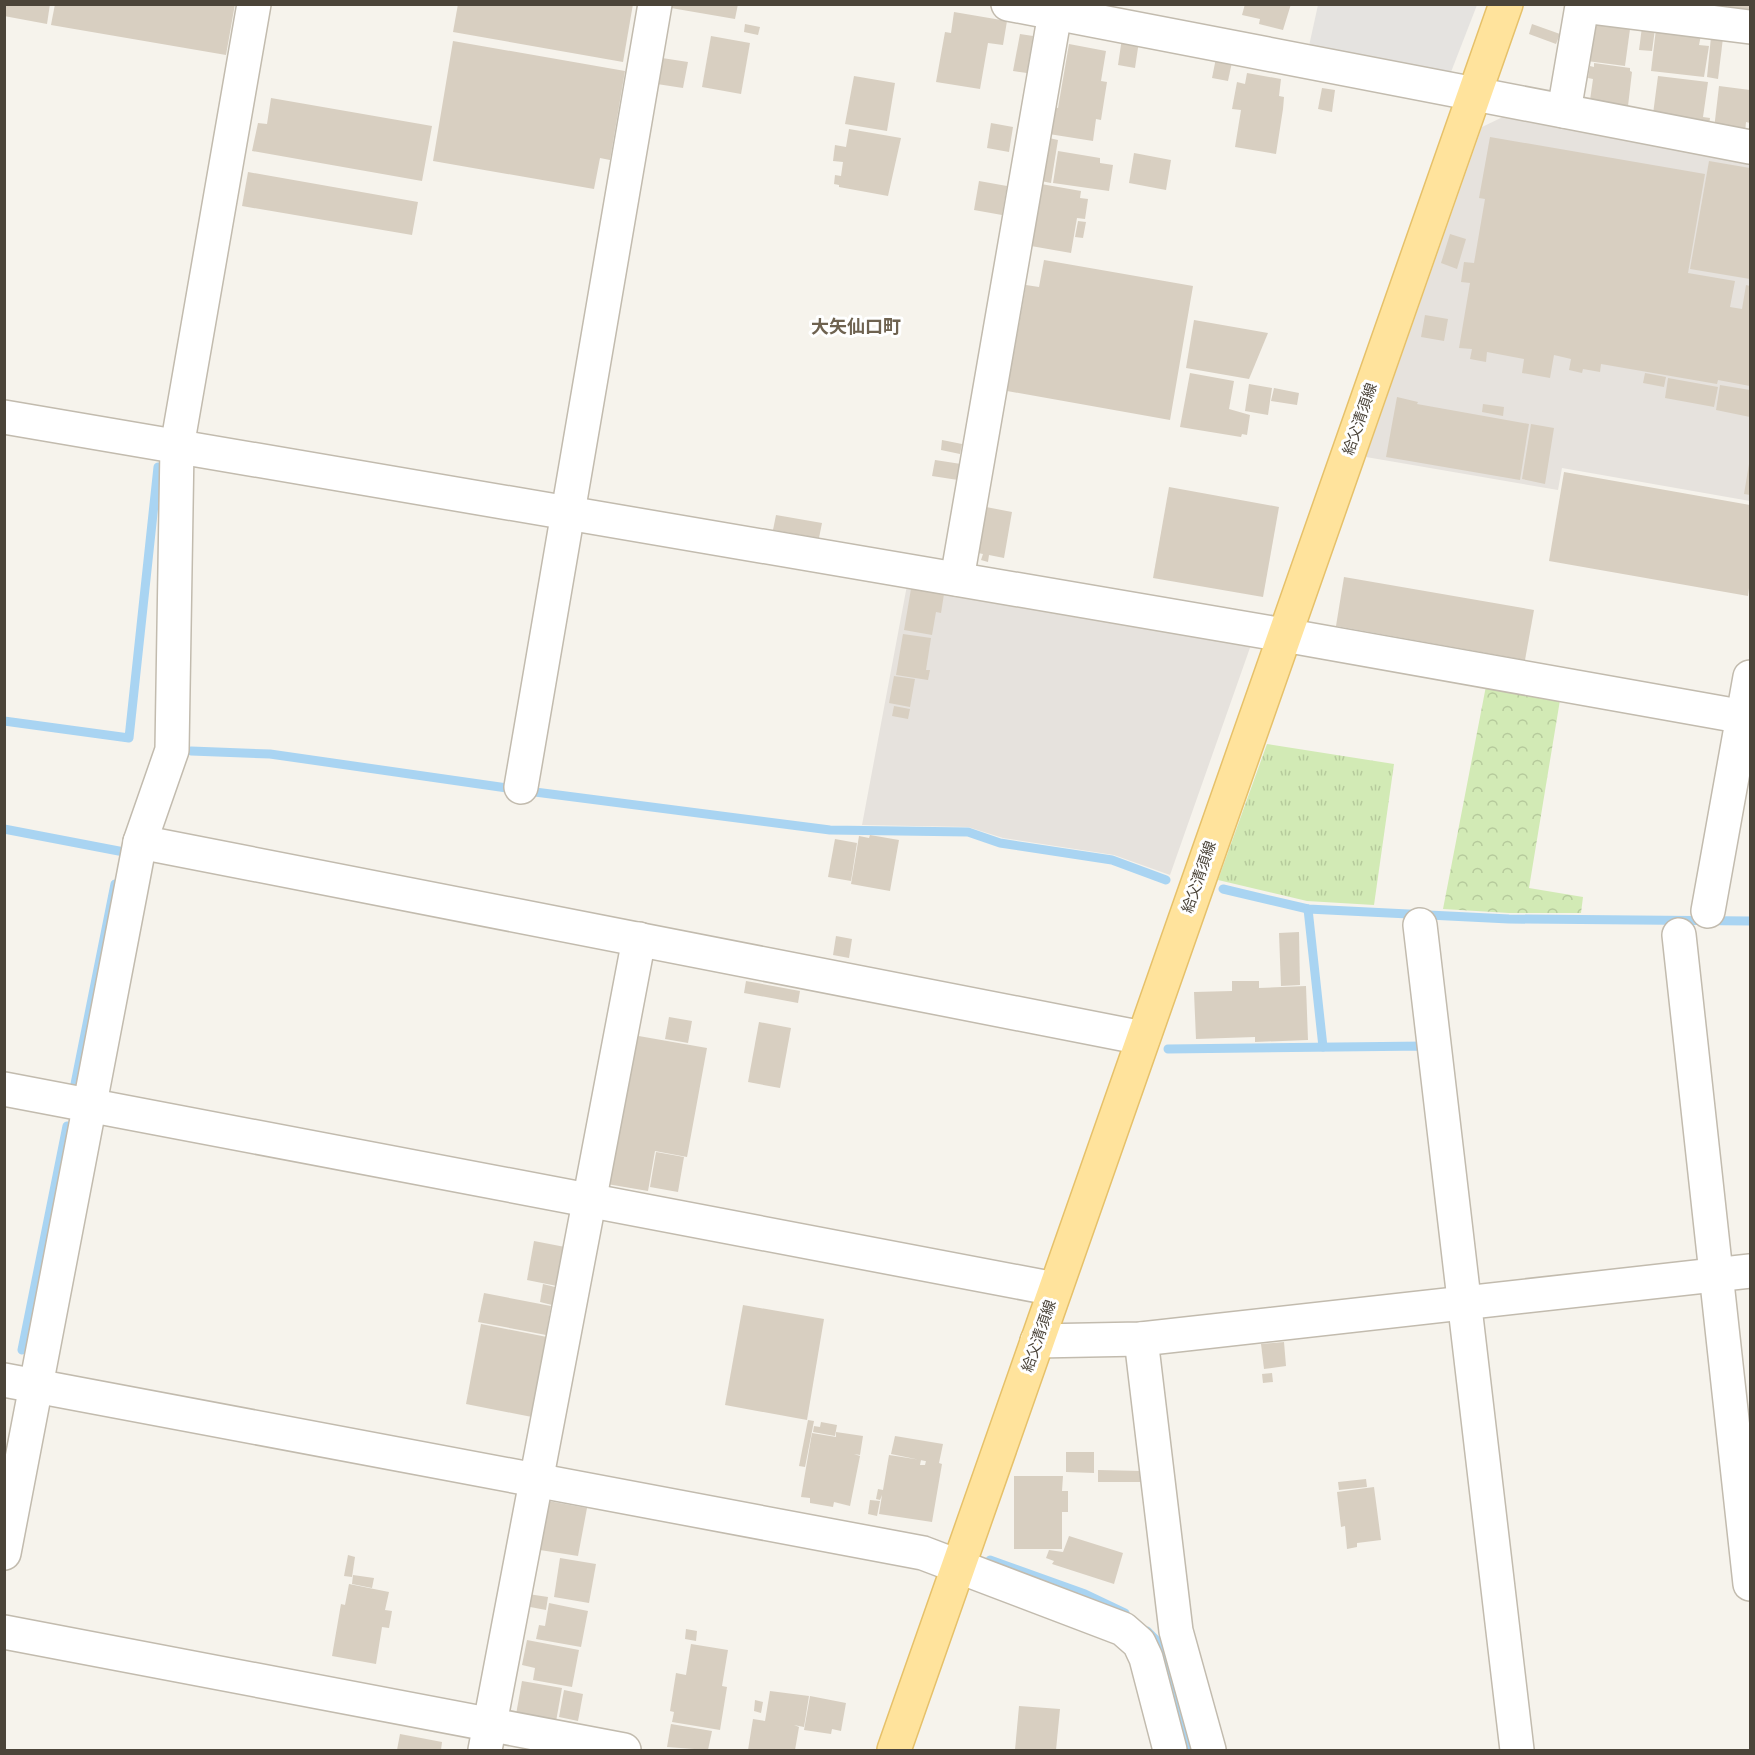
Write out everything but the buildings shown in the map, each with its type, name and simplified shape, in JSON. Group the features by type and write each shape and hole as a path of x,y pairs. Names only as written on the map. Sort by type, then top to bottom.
{"main road":[{"name":"給父清須線","path":"894,1750 1506,4"}],"street":[{"path":"4,1553 140,842 172,750 177,447 254,4"},
{"path":"521,787 655,4"},
{"path":"1008,4 1750,147"},
{"path":"1564,111 1581,6 1750,27"},
{"path":"957,579 1054,13"},
{"path":"4,417 1284,635 1747,718"},
{"path":"1708,911 1747,718 1750,677"},
{"path":"140,842 1143,1038"},
{"path":"1420,925 1517,1750"},
{"path":"1679,934 1750,1584"},
{"path":"487,1737 591,1201 639,939"},
{"path":"4,1089 1055,1289"},
{"path":"1037,1341 1141,1339 1750,1271"},
{"path":"1141,1339 1176,1631 1209,1750"},
{"path":"4,1380 38,1377 539,1471 923,1553 1123,1629 1139,1643 1146,1658 1170,1750"},
{"path":"4,1632 487,1737 624,1750"}],"shaded area":[{"path":"1318,5 1477,5 1451,72 1309,46"},
{"path":"1507,115 1750,164 1750,501 1562,468 1558,490 1366,457 1482,127"},
{"path":"908,580 1252,642 1170,875 1114,855 1003,838 968,827 862,825"}],"green space":[{"path":"1486,686 1560,700 1529,888 1583,897 1581,913 1509,913 1443,909"},
{"path":"1267,744 1394,764 1374,905 1307,901 1218,880"}],"waterway":[{"path":"4,721 129,738 158,467"},
{"path":"191,751 270,754 507,788"},
{"path":"535,792 830,830 968,832 1000,843 1112,860 1166,880"},
{"path":"4,829 124,852"},
{"path":"75,1084 115,884"},
{"path":"1223,889 1308,909 1509,919 1750,921"},
{"path":"1308,909 1323,1047"},
{"path":"1168,1049 1426,1046 1427,1049"},
{"path":"22,1350 67,1126"},
{"path":"990,1560 1085,1594 1125,1613"},
{"path":"1147,1631 1160,1644 1190,1750"}],"district":[{"name":"大矢仙口町","path":"856,326"}]}
